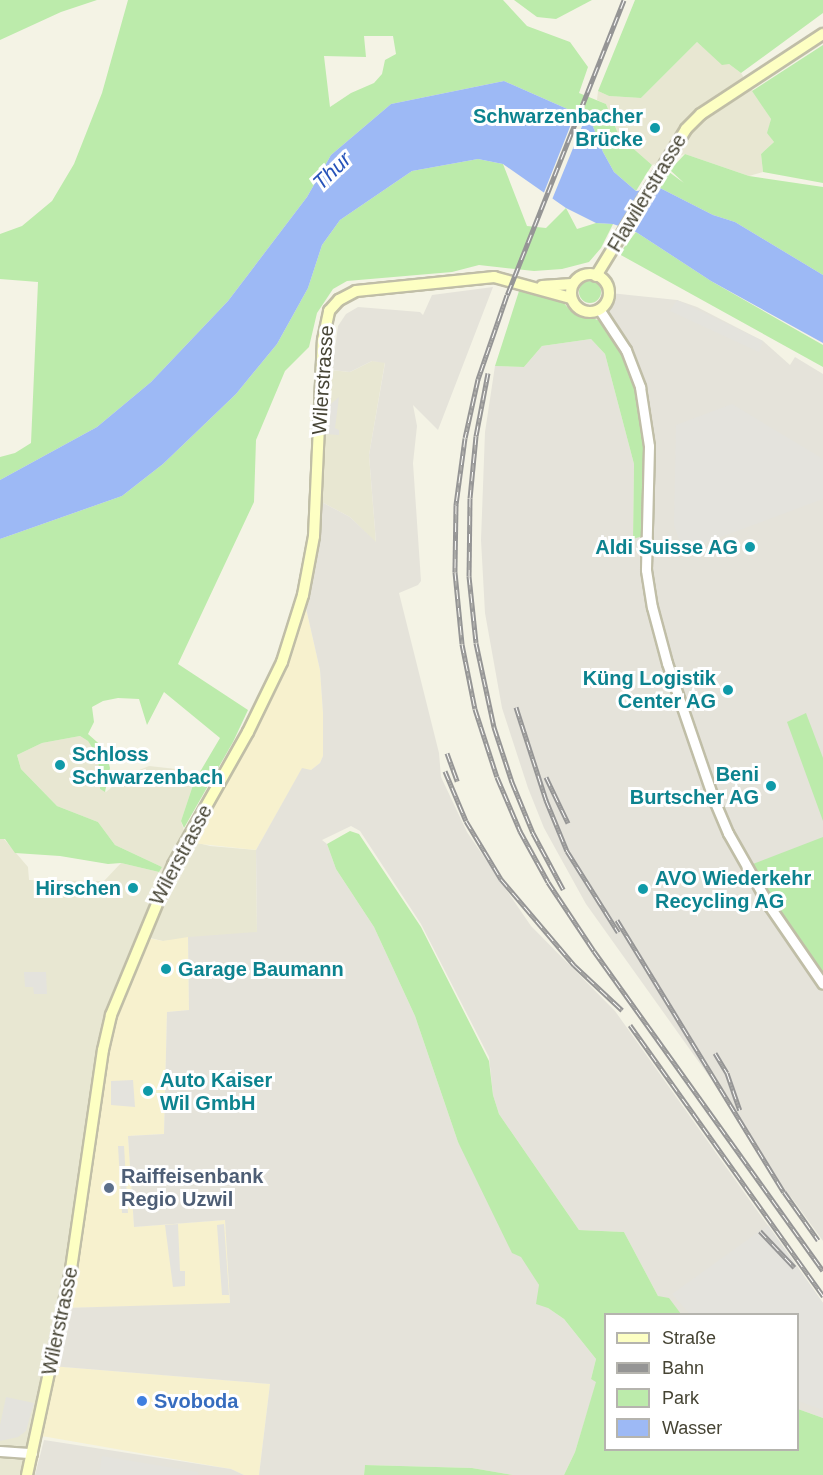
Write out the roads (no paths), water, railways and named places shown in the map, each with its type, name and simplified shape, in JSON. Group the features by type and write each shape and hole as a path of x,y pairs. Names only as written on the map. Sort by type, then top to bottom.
{"main road":[{"name":"Flawilerstrasse","path":"596,276 677,140 701,114 823,34"},
{"name":"Wilerstrasse","path":"533,286 572,284 581,276 596,276"},
{"path":"596,276 606,283 610,293 606,304 599,309"},
{"name":"Wilerstrasse","path":"27,1475 70,1278 103,1050 111,1015 164,883 266,696 282,662 299,613 314,536 323,340 329,311 339,300 356,291 494,277 571,298 583,309 599,309"},
{"path":"571,298 572,284"}],"street":[{"path":"599,309 626,350 642,397 649,446 646,570 652,607 666,663 714,800 728,833 770,907 823,984"},
{"path":"0,1451 32,1453"}],"water":[{"name":"Thur","path":"504,81 590,119 614,172 636,191 660,188 713,215 735,222 823,275 823,343 711,281 636,232 613,224 596,223 566,208 503,164 478,159 412,171 340,220 322,245 308,288 277,344 236,394 163,464 122,496 0,539 0,480 97,427 151,382 228,301 307,197 331,155 391,104"}],"railway":[{"path":"624,0 507,295 478,379 465,438 456,505 455,572 462,644 475,709 497,777 520,831 548,882 594,951 823,1271"},
{"path":"488,373 476,436 470,498 469,576 476,643 494,727 512,782 533,833 563,889"},
{"path":"516,707 546,800 567,851 618,932"},
{"path":"447,753 457,781"},
{"path":"445,771 466,821 501,879 574,965 622,1010"},
{"path":"546,777 568,823"},
{"path":"617,920 784,1192 818,1240"},
{"path":"630,1025 823,1296"},
{"path":"715,1053 727,1073 740,1110"},
{"path":"760,1231 794,1267"}],"place":[{"name":"Schwarzenbacher Brücke","path":"655,128"},
{"name":"Aldi Suisse AG","path":"750,547"},
{"name":"Küng Logistik Center AG","path":"728,690"},
{"name":"Schloss Schwarzenbach","path":"60,765"},
{"name":"Beni Burtscher AG","path":"771,786"},
{"name":"Hirschen","path":"133,888"},
{"name":"AVO Wiederkehr Recycling AG","path":"643,889"},
{"name":"Garage Baumann","path":"166,969"},
{"name":"Auto Kaiser Wil GmbH","path":"148,1091"},
{"name":"Raiffeisenbank Regio Uzwil","path":"109,1188"},
{"name":"Svoboda","path":"142,1401"}]}
